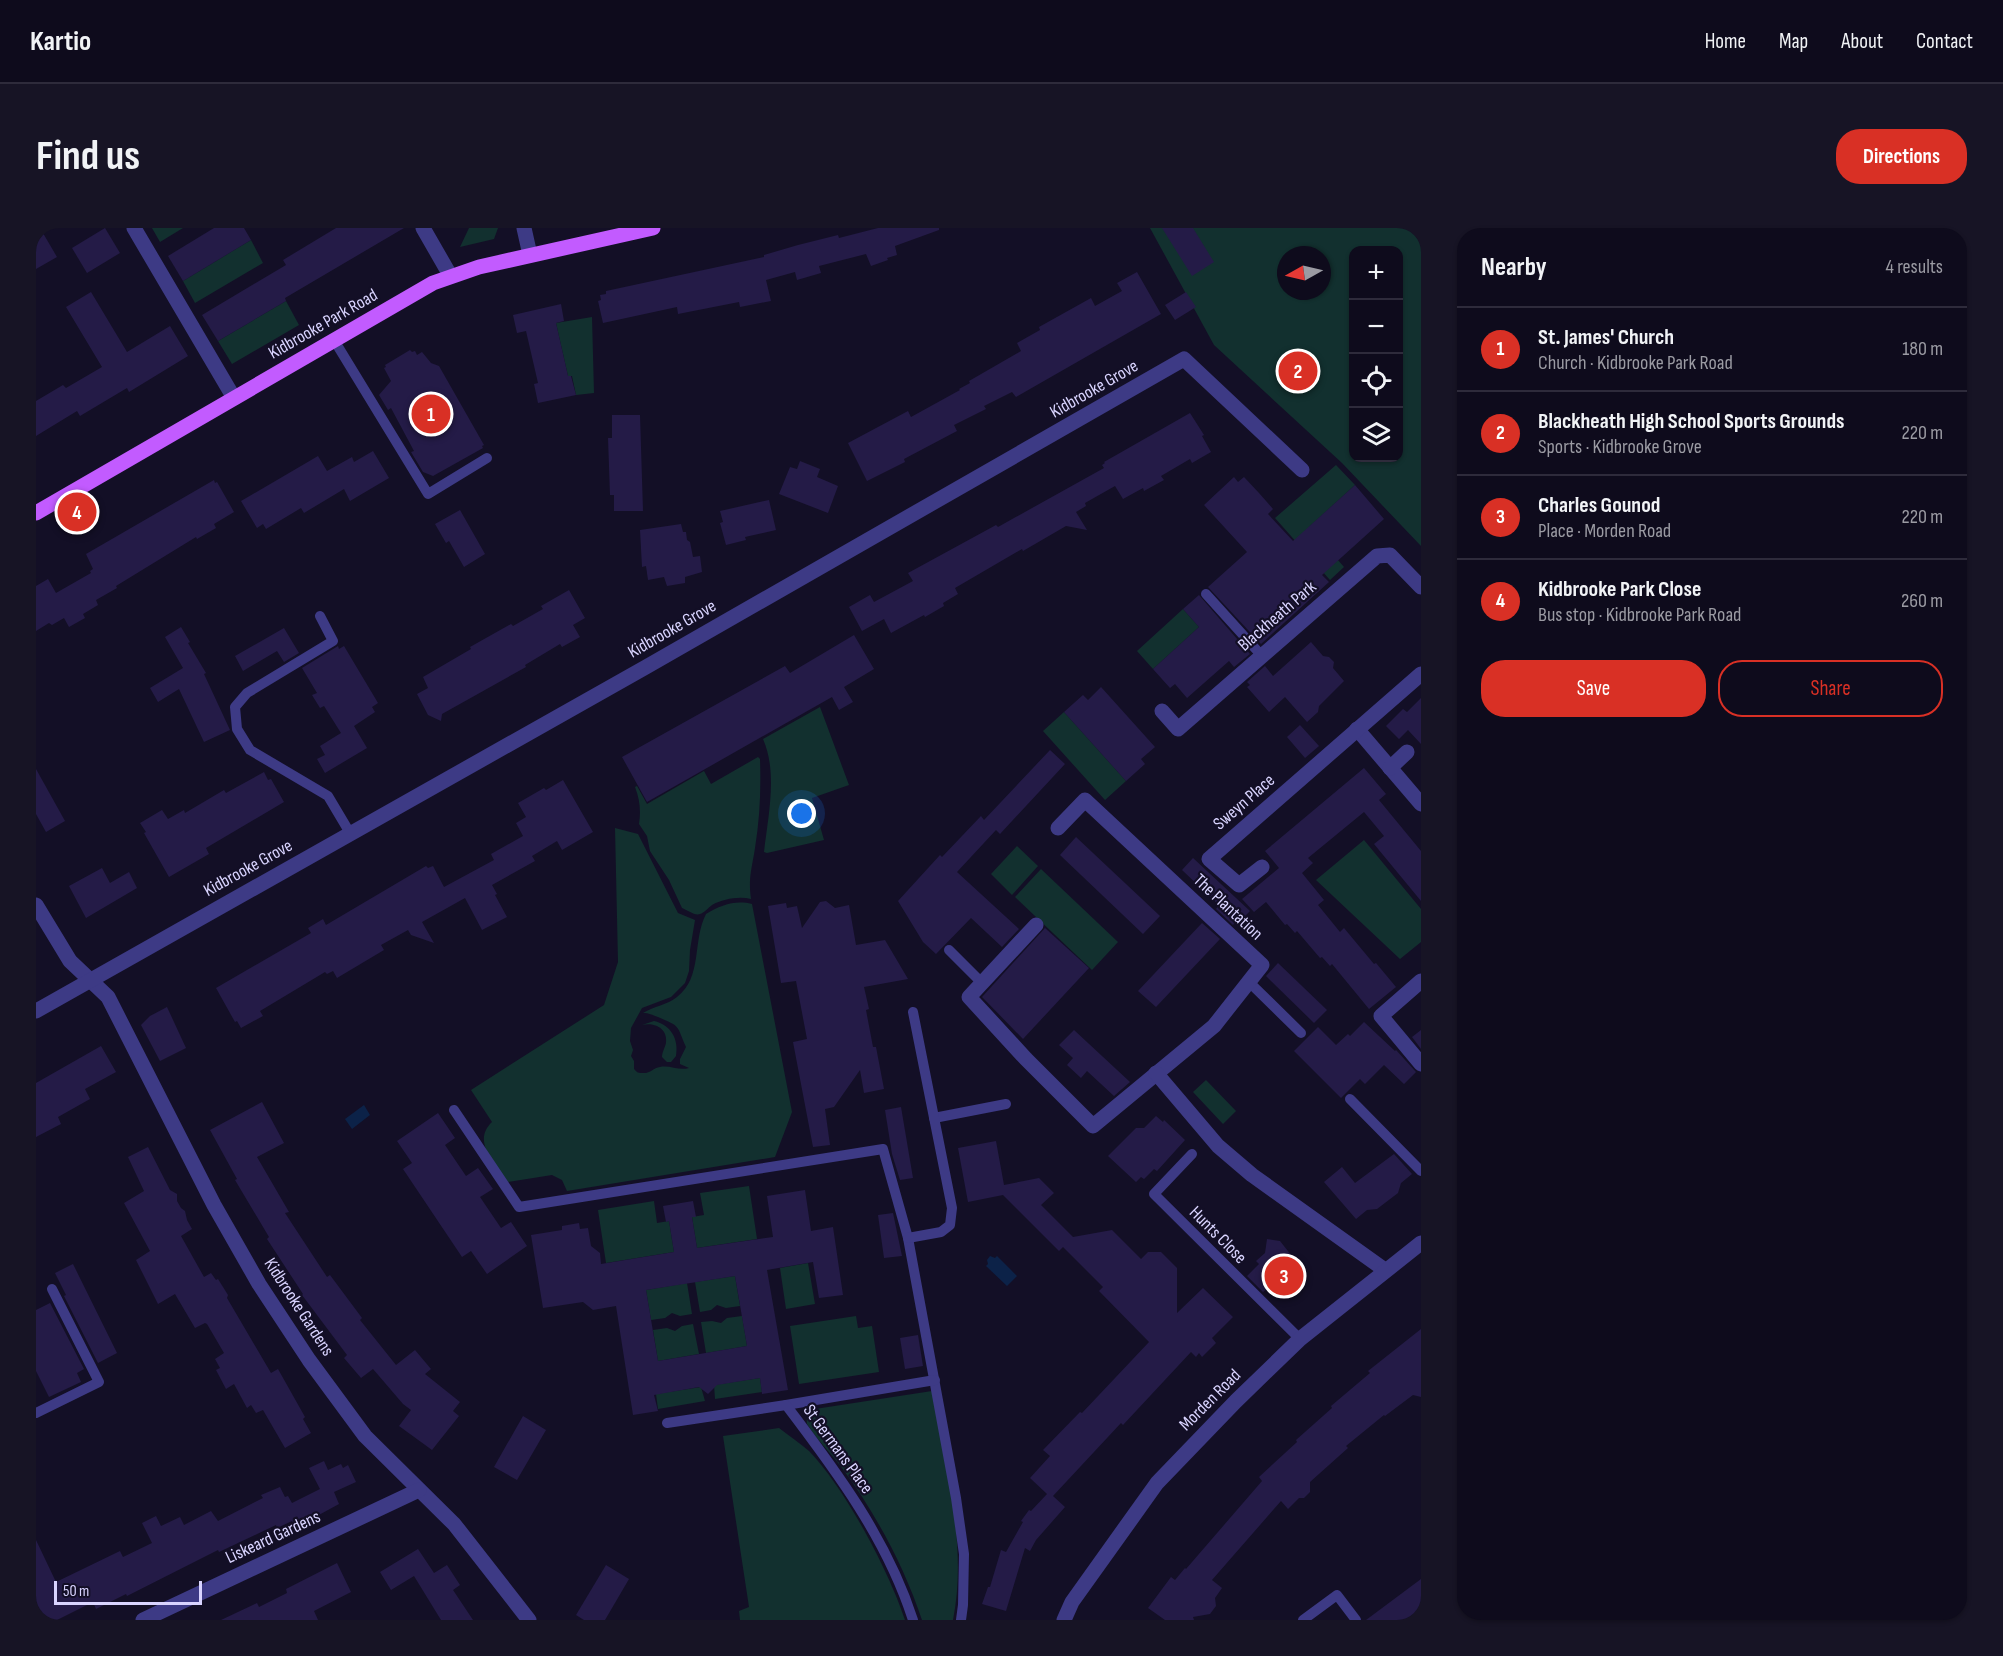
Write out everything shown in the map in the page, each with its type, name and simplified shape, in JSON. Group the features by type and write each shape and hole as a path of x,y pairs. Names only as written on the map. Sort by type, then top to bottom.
{"main road":[{"name":"Kidbrooke Park Road","path":"36,513 450,275 624,231 653,228"}],"street":[{"path":"134,228 234,398"},
{"path":"423,228 450,275"},
{"path":"524,228 530,255"},
{"name":"Kidbrooke Grove","path":"36,1011 646,667 1184,359 1302,470"},
{"name":"Blackheath Park","path":"1162,711 1178,729 1377,556 1390,555 1421,587"},
{"name":"Sweyn Place","path":"1262,867 1239,885 1209,858 1421,674"},
{"path":"1357,729 1421,804"},
{"path":"1390,768 1407,752"},
{"name":"The Plantation","path":"1036,925 969,997 1026,1059 1093,1126 1214,1026 1262,965 1085,800 1058,828"},
{"name":"Kidbrooke Gardens","path":"36,905 70,961 108,997 214,1205 259,1284 309,1360 365,1436 454,1524 529,1620"},
{"path":"1421,981 1381,1016 1421,1064"},
{"path":"1156,1074 1218,1146 1252,1175 1385,1270"},
{"name":"Morden Road","path":"1064,1620 1072,1602 1157,1483 1236,1401 1300,1340 1421,1243"},
{"name":"Liskeard Gardens","path":"143,1620 419,1490"}],"lane":[{"path":"334,340 428,494 486,458"},
{"path":"1206,594 1262,656"},
{"path":"320,616 333,641 247,693 236,707 237,729 250,750 328,796 350,833"},
{"path":"949,950 982,983"},
{"path":"1249,982 1301,1033"},
{"path":"908,1238 941,1232 950,1225 952,1209 913,1012"},
{"path":"1350,1099 1421,1171"},
{"path":"934,1118 1006,1104"},
{"path":"454,1110 519,1207 883,1149 908,1238 935,1380 964,1554 961,1620"},
{"name":"Hunts Close","path":"1192,1154 1154,1194 1300,1340"},
{"path":"36,1413 99,1382 52,1289"},
{"path":"786,1405 935,1380"},
{"name":"St Germans Place","path":"667,1423 786,1405 835,1469 866,1517 904,1593 913,1620"},
{"path":"1303,1620 1336,1595 1356,1620"}],"green space":[{"path":"152,228 183,228 160,242"},
{"path":"469,228 498,228 494,239 460,247"},
{"path":"1150,228 1421,228 1421,546 1342,463 1214,345"},
{"path":"251,240 263,263 195,303 183,281"},
{"path":"286,301 299,325 232,364 218,341"},
{"path":"592,317 594,393 576,395 572,376 568,376 556,323"},
{"path":"1336,465 1355,485 1309,527 1344,567 1330,580 1275,518"},
{"path":"1183,609 1199,627 1153,669 1137,651"},
{"path":"820,707 849,785 812,798 824,840 764,852 771,780 768,752 763,739"},
{"path":"1064,712 1126,781 1105,800 1043,731"},
{"path":"758,757 760,759 760,804 750,879 751,899 726,900 712,905 700,914 682,908 669,880 650,851 647,836 639,824 640,805 635,787 637,786 647,804 704,771 711,784"},
{"path":"615,828 638,834 678,913 695,920 689,971 685,983 671,997 642,1008 631,1028 630,1041 633,1050 631,1056 634,1069 638,1073 645,1073 660,1067 689,1068 680,1064 686,1047 677,1027 658,1017 643,1013 673,1000 685,989 694,969 699,936 706,914 728,904 752,904 792,1112 775,1157 567,1191 562,1180 552,1175 508,1182 488,1153 484,1137 492,1122 471,1090 604,1005 618,962"},
{"path":"1364,840 1421,909 1421,942 1400,959 1316,880"},
{"path":"1017,846 1038,866 1012,895 991,874"},
{"path":"1041,869 1118,942 1092,970 1015,897"},
{"path":"654,1021 669,1029 675,1039 676,1056 671,1062 667,1062 662,1057 666,1043 665,1033 655,1025 642,1025"},
{"path":"1206,1080 1236,1111 1223,1124 1193,1092"},
{"path":"749,1186 757,1239 697,1248 692,1217 704,1215 700,1193"},
{"path":"654,1201 657,1223 669,1221 674,1252 606,1263 598,1210"},
{"path":"808,1263 815,1304 786,1309 780,1268"},
{"path":"735,1276 740,1306 726,1308 717,1305 711,1310 700,1312 695,1282"},
{"path":"687,1283 692,1314 680,1316 672,1313 665,1318 651,1320 646,1290"},
{"path":"742,1316 747,1346 706,1353 701,1322 721,1323 727,1318"},
{"path":"856,1316 858,1328 872,1326 879,1372 799,1384 790,1326"},
{"path":"693,1324 699,1354 658,1361 653,1330 667,1328 675,1331 682,1326"},
{"path":"760,1378 762,1392 715,1399 714,1385"},
{"path":"701,1387 705,1401 658,1409 656,1394"},
{"path":"932,1391 953,1505 956,1534 957,1592 953,1620 922,1620 907,1580 878,1522 842,1468 807,1424 808,1415 815,1409"},
{"path":"779,1428 809,1451 837,1486 877,1555 905,1620 740,1620 739,1611 749,1607 723,1436"}],"water":[{"path":"364,1105 370,1115 352,1129 345,1119"},
{"path":"990,1256 995,1258 997,1256 1017,1276 1007,1286 986,1266"}],"building":[{"path":"36,228 40,228 57,257 36,269"},
{"path":"105,228 120,253 87,273 72,248"},
{"path":"214,228 244,228 251,240 183,281 168,256"},
{"path":"336,228 404,228 285,298 286,301 218,341 202,315 286,265 283,260"},
{"path":"878,228 939,228 939,230 895,246 897,255 871,266 866,254 819,266 821,273 797,280 795,272 766,280 771,301 740,307 739,302 678,314 677,307 603,323 598,301 601,300 600,295 606,294 606,291 764,257 764,255 798,245"},
{"path":"1162,228 1193,228 1214,262 1192,276"},
{"path":"1137,272 1161,314 1016,397 1012,392 984,406 986,409 954,425 957,431 904,459 905,462 867,481 848,443 908,411 911,417 960,390 970,383 969,381 1021,351 1017,343 1040,330 1039,327 1091,298 1095,306 1122,291 1117,283"},
{"path":"91,292 127,352 170,326 188,356 129,392 127,388 80,416 77,411 36,436 36,401 63,385 66,388 102,367 66,307"},
{"path":"1186,292 1196,307 1175,320 1165,305"},
{"path":"561,304 564,321 556,323 568,376 571,376 576,395 538,403 534,384 538,383 526,331 517,333 513,315"},
{"path":"410,350 415,351 417,355 422,352 431,363 439,366 484,445 483,448 433,476 423,472 391,408 388,410 379,395 391,381 384,368 385,365"},
{"path":"1190,413 1204,435 1202,436 1211,452 1192,463 1190,459 1161,476 1164,480 1144,491 1143,488 1123,499 1115,486 1085,503 1086,506 1076,512 1087,530 1066,526 1023,551 1022,549 955,588 958,594 943,603 944,606 925,617 924,615 891,633 884,619 862,631 849,607 870,595 874,602 913,581 908,573 996,525 998,527 1104,468 1102,465 1104,462"},
{"path":"612,415 640,415 643,511 614,511 614,495 610,495 608,438 612,438"},
{"path":"373,451 389,478 350,501 344,489 304,513 301,508 266,529 263,524 257,528 241,501 318,456 327,471 352,457 354,462"},
{"path":"800,461 820,469 817,477 838,486 828,513 779,494 790,467 797,469"},
{"path":"1234,477 1238,482 1244,477 1259,493 1273,509 1268,514 1293,541 1355,485 1384,519 1322,575 1329,582 1261,644 1208,587 1247,552 1204,505"},
{"path":"214,480 234,512 214,524 216,528 197,539 196,537 116,586 117,588 96,600 98,605 83,614 85,618 69,627 64,618 36,631 36,586 48,579 56,593 91,573 93,569 86,554"},
{"path":"769,500 776,530 745,537 746,540 726,545 720,523 723,522 720,511"},
{"path":"460,510 485,554 464,567 449,541 446,543 435,524"},
{"path":"681,524 690,542 693,557 700,556 702,572 685,577 685,583 667,586 664,577 648,580 646,566 642,567 640,530"},
{"path":"569,590 585,618 573,625 580,637 562,647 560,644 525,665 526,667 442,714 441,721 428,715 417,694 428,688 423,677 471,649 470,647 543,609 541,606"},
{"path":"1199,595 1250,654 1234,667 1229,661 1187,698 1175,684 1170,688 1153,669 1199,627 1183,609"},
{"path":"181,627 206,673 204,674 230,730 204,742 179,689 158,702 150,688 183,668 165,637"},
{"path":"284,628 299,653 284,662 277,651 243,671 235,656"},
{"path":"854,635 874,669 844,687 853,702 839,710 832,697 647,802 622,757 785,666 790,673"},
{"path":"1311,642 1323,656 1329,657 1334,662 1333,668 1344,681 1319,706 1318,712 1307,722 1285,697 1269,712 1247,687 1250,685 1247,682 1265,666 1273,676"},
{"path":"338,646 339,649 344,646 378,703 372,707 375,712 354,726 367,748 325,773 317,759 325,755 320,746 341,733 324,706 320,708 312,695 317,693 302,668"},
{"path":"1101,687 1155,747 1141,759 1145,764 1126,781 1064,712 1083,695 1088,700"},
{"path":"1421,698 1421,744 1408,730 1399,739 1386,726 1403,709 1407,712"},
{"path":"1300,725 1319,746 1305,758 1287,737"},
{"path":"1050,750 1065,764 1000,834 996,830 957,872 1019,929 1002,947 971,918 936,954 923,942 898,901 940,855 942,857 981,816 984,820"},
{"path":"1364,768 1386,794 1379,800 1421,851 1421,901 1374,844 1384,836 1364,812 1308,858 1313,863 1302,873 1324,900 1318,905 1340,932 1344,928 1396,987 1369,1009 1332,964 1330,966 1322,957 1320,958 1297,931 1295,933 1287,924 1285,925 1266,902 1254,912 1242,899 1279,868 1265,851"},
{"path":"36,769 65,821 46,832 36,814"},
{"path":"264,772 268,780 271,779 284,802 206,848 209,854 169,877 140,823 162,810 168,819 184,810 185,813 224,790 226,793"},
{"path":"563,780 593,832 562,850 557,841 532,856 535,861 492,885 507,917 482,930 465,898 422,922 434,943 411,935 408,930 381,945 384,950 337,978 333,971 327,974 325,972 260,1011 263,1016 241,1028 237,1021 235,1022 216,988 311,933 308,928 323,919 326,925 426,866 428,868 433,866 444,887 494,860 491,854 523,836 516,823 526,817 518,803"},
{"path":"1076,837 1160,916 1143,934 1060,855"},
{"path":"1193,858 1250,911 1238,923 1236,921 1233,925 1216,909 1219,905 1182,870"},
{"path":"102,868 110,883 129,872 137,888 86,918 69,886"},
{"path":"826,901 835,908 849,905 856,945 885,940 908,979 864,987 873,1047 876,1047 884,1089 864,1093 860,1070 834,1107 825,1109 830,1145 813,1147 793,1042 807,1039 796,981 781,983 768,906 786,903 787,908 797,906 802,928 820,902"},
{"path":"1202,923 1220,939 1156,1007 1138,991"},
{"path":"1045,928 1089,968 1023,1039 982,997"},
{"path":"1278,963 1327,1010 1314,1023 1266,976"},
{"path":"167,1007 186,1048 160,1061 141,1025 150,1016"},
{"path":"1364,1022 1396,1050 1416,1072 1404,1084 1384,1065 1365,1084 1360,1079 1341,1098 1294,1051 1318,1027 1336,1045 1348,1034 1350,1036"},
{"path":"1074,1030 1130,1082 1114,1096 1087,1071 1081,1078 1067,1065 1073,1058 1059,1045"},
{"path":"1421,1030 1421,1049 1412,1037"},
{"path":"101,1046 116,1072 85,1089 90,1099 58,1117 61,1124 36,1137 36,1083"},
{"path":"262,1102 284,1143 257,1157 289,1212 285,1213 327,1277 330,1275 362,1318 360,1320 396,1365 415,1350 431,1369 425,1374 460,1402 453,1411 459,1416 432,1450 399,1426 411,1410 373,1369 361,1378 344,1358 347,1355 302,1295 267,1239 269,1237 235,1180 237,1179 210,1130"},
{"path":"901,1107 913,1178 900,1180 892,1154 885,1110"},
{"path":"438,1113 455,1138 445,1145 466,1176 478,1168 493,1189 480,1197 501,1228 511,1222 527,1246 487,1274 471,1251 462,1257 403,1169 412,1163 397,1141"},
{"path":"1156,1116 1163,1122 1164,1120 1185,1140 1157,1171 1154,1169 1144,1179 1141,1177 1136,1182 1108,1156 1136,1128 1144,1128"},
{"path":"996,1141 1004,1185 1039,1178 1054,1193 1041,1205 1073,1237 1112,1230 1141,1259 1148,1252 1161,1252 1177,1268 1177,1313 1203,1288 1233,1317 1212,1338 1216,1343 1202,1357 1199,1353 1196,1357 1191,1352 1053,1496 1065,1507 1036,1540 1030,1551 1025,1548 1006,1611 982,1604 988,1587 990,1587 1001,1550 1006,1552 1023,1522 1021,1521 1029,1510 1031,1511 1047,1494 1030,1478 1050,1456 1043,1450 1080,1412 1082,1413 1149,1342 1099,1291 1103,1287 1063,1247 1059,1251 1003,1195 968,1202 958,1148"},
{"path":"148,1147 170,1190 177,1194 177,1201 185,1211 192,1229 181,1236 204,1277 211,1273 216,1280 218,1279 271,1373 278,1369 305,1417 303,1419 311,1433 285,1448 263,1410 256,1413 251,1405 247,1408 234,1384 226,1389 216,1370 220,1368 215,1359 224,1353 207,1324 195,1328 175,1294 158,1304 136,1260 150,1251 124,1203 144,1191 128,1157"},
{"path":"1394,1154 1412,1174 1401,1183 1398,1193 1377,1209 1367,1210 1356,1219 1324,1182 1342,1167 1355,1183"},
{"path":"805,1190 811,1231 833,1227 843,1295 819,1298 813,1262 767,1270 788,1390 762,1394 760,1378 717,1385 708,1394 699,1387 654,1395 658,1411 633,1415 616,1306 593,1310 583,1302 543,1308 531,1235 562,1230 562,1226 579,1223 580,1229 588,1228 591,1246 600,1253 601,1264 674,1252 669,1221 666,1222 663,1206 693,1201 696,1217 692,1217 697,1248 773,1237 767,1196","holes":["735,1276 747,1346 658,1361 646,1290"]},
{"path":"893,1213 902,1256 884,1258 878,1215"},
{"path":"1267,1239 1280,1241 1299,1265 1263,1292 1247,1276 1259,1264 1256,1261 1265,1253"},
{"path":"73,1264 117,1353 98,1363 55,1273"},
{"path":"50,1303 84,1369 77,1373 81,1382 49,1397 36,1371 36,1310"},
{"path":"1421,1329 1421,1397 1413,1395 1346,1446 1348,1448 1310,1482 1310,1492 1304,1498 1299,1498 1288,1509 1281,1501 1212,1580 1222,1588 1215,1598 1216,1606 1210,1614 1193,1617 1194,1620 1165,1620 1148,1608 1171,1577 1175,1580 1186,1569 1262,1481 1259,1477 1332,1408 1331,1406 1370,1373 1368,1371"},
{"path":"918,1335 923,1366 905,1369 900,1338"},
{"path":"523,1416 546,1430 517,1480 494,1467"},
{"path":"324,1461 328,1470 341,1464 343,1468 348,1465 356,1482 334,1492 339,1504 317,1516 318,1518 296,1528 292,1521 277,1528 276,1525 219,1552 218,1550 96,1609 93,1602 57,1620 40,1620 36,1612 36,1540 56,1582 120,1551 123,1557 152,1543 142,1523 156,1516 161,1526 180,1517 184,1525 211,1511 218,1521 263,1498 261,1495 280,1487 285,1497 288,1496 292,1503 320,1489 309,1468"},
{"path":"418,1549 434,1573 447,1565 460,1585 453,1590 473,1620 441,1620 414,1576 391,1590 380,1572"},
{"path":"337,1563 351,1592 314,1611 318,1620 221,1620 257,1603 259,1607 287,1593 286,1589"},
{"path":"606,1565 629,1579 605,1620 584,1620 576,1615"},
{"path":"1421,1579 1421,1613 1412,1620 1366,1620"}],"place":[{"name":"Blackheath High School Sports Grounds","path":"1298,371"},
{"name":"St. James' Church","path":"431,414"},
{"name":"Kidbrooke Park Close","path":"77,512"},
{"name":"Charles Gounod","path":"1284,1276"}]}
